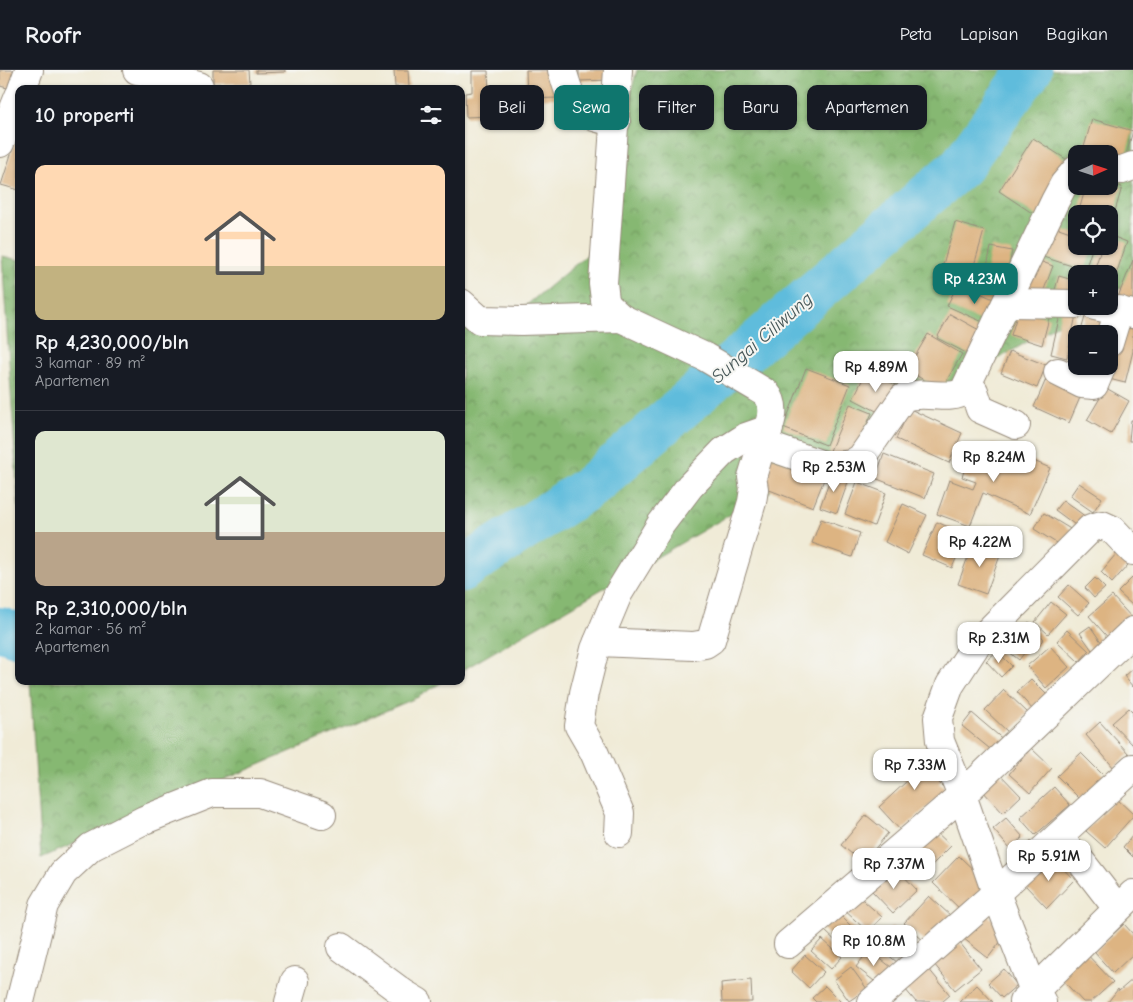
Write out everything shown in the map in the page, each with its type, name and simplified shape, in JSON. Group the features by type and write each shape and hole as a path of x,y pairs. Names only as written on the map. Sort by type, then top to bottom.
{"street":[{"path":"23,85 29,70"},
{"path":"137,70 200,82"},
{"path":"562,70 567,85"},
{"path":"617,85 618,70"},
{"path":"0,143 15,106"},
{"path":"598,642 693,646 705,644 711,640 752,502 754,489 752,477 772,419 772,402 770,398 747,381 704,357 621,318 608,306 603,293 615,130"},
{"path":"1118,170 1133,166"},
{"path":"619,833 620,813 594,752 579,726 584,693 598,642 618,594 661,524 690,486 724,452 746,437 765,436 829,467 852,464 861,458 904,398 913,394 956,395 964,391 1055,201 1068,179"},
{"path":"1007,302 1068,304"},
{"path":"465,307 480,320 521,321 621,318"},
{"path":"1058,372 1082,384 1094,385 1098,375"},
{"path":"968,384 974,391 980,408 992,416 1016,425"},
{"path":"1058,837 1125,901 1033,998 962,795 940,741 938,718 950,685 978,642 1091,528 1102,525 1113,530 1133,551"},
{"path":"788,944 962,795 1133,632"},
{"path":"872,1002 996,893 1133,768"},
{"path":"20,1002 44,905 63,873 91,847 144,820 212,793 260,793 322,815"},
{"path":"342,947 407,999"}],"green space":[{"path":"637,70 1133,70 1133,281 1118,290 1118,265 1068,265 1068,315 1074,315 465,669 465,327 511,318 587,255 621,130 629,130 629,100"},
{"path":"2,256 15,259 15,452"},
{"path":"30,685 438,685 418,697 41,858"}],"building":[{"path":"0,70 16,70 11,89 0,86"},
{"path":"213,70 249,70 250,83 213,84"},
{"path":"256,70 285,70 285,72 256,73"},
{"path":"394,70 408,70 409,85 395,85"},
{"path":"526,70 558,70 558,85 554,85 554,98 544,98 544,85 527,85"},
{"path":"579,70 611,70 611,80 579,81"},
{"path":"472,71 488,71 489,85 480,85 480,116 466,117 465,93 472,92"},
{"path":"1092,119 1133,131 1122,168 1118,167 1118,145 1085,145"},
{"path":"1033,138 1068,160 1068,169 1038,217 999,191"},
{"path":"15,142 15,189 1,185"},
{"path":"1118,186 1122,187 1117,205 1081,205 1083,195 1118,195"},
{"path":"955,222 984,231 971,276 942,268"},
{"path":"1053,226 1068,231 1068,255 1090,255 1087,265 1069,265 1043,257"},
{"path":"1118,238 1127,242 1118,268 1118,265 1096,265 1099,255 1118,255"},
{"path":"991,247 1012,251 1004,290 983,286"},
{"path":"1029,257 1053,266 1040,300 1016,290"},
{"path":"1133,260 1133,303 1118,304 1118,297"},
{"path":"1059,276 1068,279 1068,295 1054,293"},
{"path":"958,283 1002,303 992,326 947,306"},
{"path":"1062,306 1068,308 1068,315 1076,315 1074,325 1068,325 1067,358 1051,354"},
{"path":"1019,309 1049,318 1042,345 1011,335"},
{"path":"950,314 990,336 978,359 937,338"},
{"path":"1086,315 1113,315 1110,325 1083,325"},
{"path":"1122,327 1133,329 1133,351 1125,383 1109,379 1110,375 1118,375 1118,343"},
{"path":"928,334 962,354 941,390 907,370"},
{"path":"1010,351 1046,365 1037,388 1001,373"},
{"path":"806,368 850,385 826,445 783,428"},
{"path":"867,370 900,387 886,416 853,399"},
{"path":"1047,377 1082,393 1069,423 1034,407"},
{"path":"1106,388 1129,401 1111,434 1087,420"},
{"path":"850,404 872,413 850,463 829,453"},
{"path":"910,409 962,433 949,463 896,439"},
{"path":"1131,420 1133,420 1133,441 1129,441"},
{"path":"992,443 1050,468 1030,514 983,493 970,526 937,514 949,480 973,489 976,482 962,477 973,445 989,451"},
{"path":"766,454 825,477 813,507 754,484"},
{"path":"884,454 934,474 925,498 875,478"},
{"path":"832,473 849,479 837,513 820,507"},
{"path":"857,482 886,493 874,526 845,514"},
{"path":"1079,483 1102,498 1093,512 1070,496"},
{"path":"1063,500 1086,517 1078,527 1055,510"},
{"path":"903,504 927,515 908,554 885,542"},
{"path":"1044,513 1072,530 1061,546 1034,529"},
{"path":"821,519 860,533 852,557 812,543"},
{"path":"937,522 966,535 952,568 922,555"},
{"path":"973,543 1001,553 986,594 958,584"},
{"path":"1116,554 1128,565 1112,583 1101,572"},
{"path":"1133,577 1133,606 1118,592"},
{"path":"1095,578 1105,588 1094,598 1085,588"},
{"path":"1069,585 1089,603 1078,615 1058,597"},
{"path":"1112,596 1133,619 1111,641 1089,616"},
{"path":"1051,602 1066,614 1048,634 1035,622"},
{"path":"1029,622 1044,639 1032,650 1017,633"},
{"path":"1090,626 1104,646 1094,653 1080,633"},
{"path":"1067,630 1089,651 1079,662 1057,641"},
{"path":"1010,639 1025,652 1019,660 1003,647"},
{"path":"1050,646 1069,667 1046,688 1027,666"},
{"path":"997,651 1012,666 1001,677 986,661"},
{"path":"1133,668 1133,687 1124,676"},
{"path":"1031,679 1048,696 1033,710 1017,692"},
{"path":"1004,690 1028,713 1009,733 985,710"},
{"path":"1129,708 1133,712 1133,745 1112,723"},
{"path":"972,713 1005,741 995,753 962,726"},
{"path":"1100,722 1129,754 1114,768 1086,735"},
{"path":"1031,748 1052,768 1030,793 1009,774"},
{"path":"918,750 948,771 939,783 946,790 901,831 879,807 907,781 900,776"},
{"path":"1081,753 1104,776 1080,799 1057,776"},
{"path":"998,772 1021,796 1003,813 981,789"},
{"path":"1054,787 1070,805 1035,835 1020,818"},
{"path":"1116,798 1133,816 1105,848 1086,831"},
{"path":"866,815 888,833 863,863 841,845"},
{"path":"1006,818 1023,837 1010,849 993,829"},
{"path":"931,827 951,846 922,875 903,856"},
{"path":"1133,835 1133,857 1123,847"},
{"path":"959,856 987,883 962,911 933,883"},
{"path":"1052,857 1074,880 1047,908 1024,884"},
{"path":"896,868 917,890 893,913 872,891"},
{"path":"855,893 882,917 868,932 842,908"},
{"path":"929,896 951,916 926,943 904,923"},
{"path":"984,912 1008,932 988,958 963,938"},
{"path":"838,913 863,938 848,953 823,929"},
{"path":"1124,924 1133,934 1133,954 1113,973 1094,952"},
{"path":"892,926 913,944 898,963 876,945"},
{"path":"822,939 842,957 831,969 811,951"},
{"path":"960,943 981,969 955,990 934,964"},
{"path":"869,950 891,967 878,984 856,967"},
{"path":"1083,950 1113,982 1091,1002 1083,1002 1057,974"},
{"path":"805,955 824,972 809,988 791,971"},
{"path":"851,967 867,989 849,1001 834,980"},
{"path":"928,968 950,995 942,1002 916,1002 905,989"},
{"path":"1004,969 1017,985 1002,998 988,983"},
{"path":"1133,979 1133,1002 1108,1002 1118,989 1119,991"},
{"path":"751,980 752,1002 722,1002 721,983"},
{"path":"977,985 993,1002 959,1002"},
{"path":"825,986 841,1002 816,1002 812,998"}],"waterway":[{"name":"Sungai Ciliwung","path":"465,567 591,486 961,166 1030,70"},
{"name":"Sungai Ciliwung","path":"0,629 15,635"}]}
